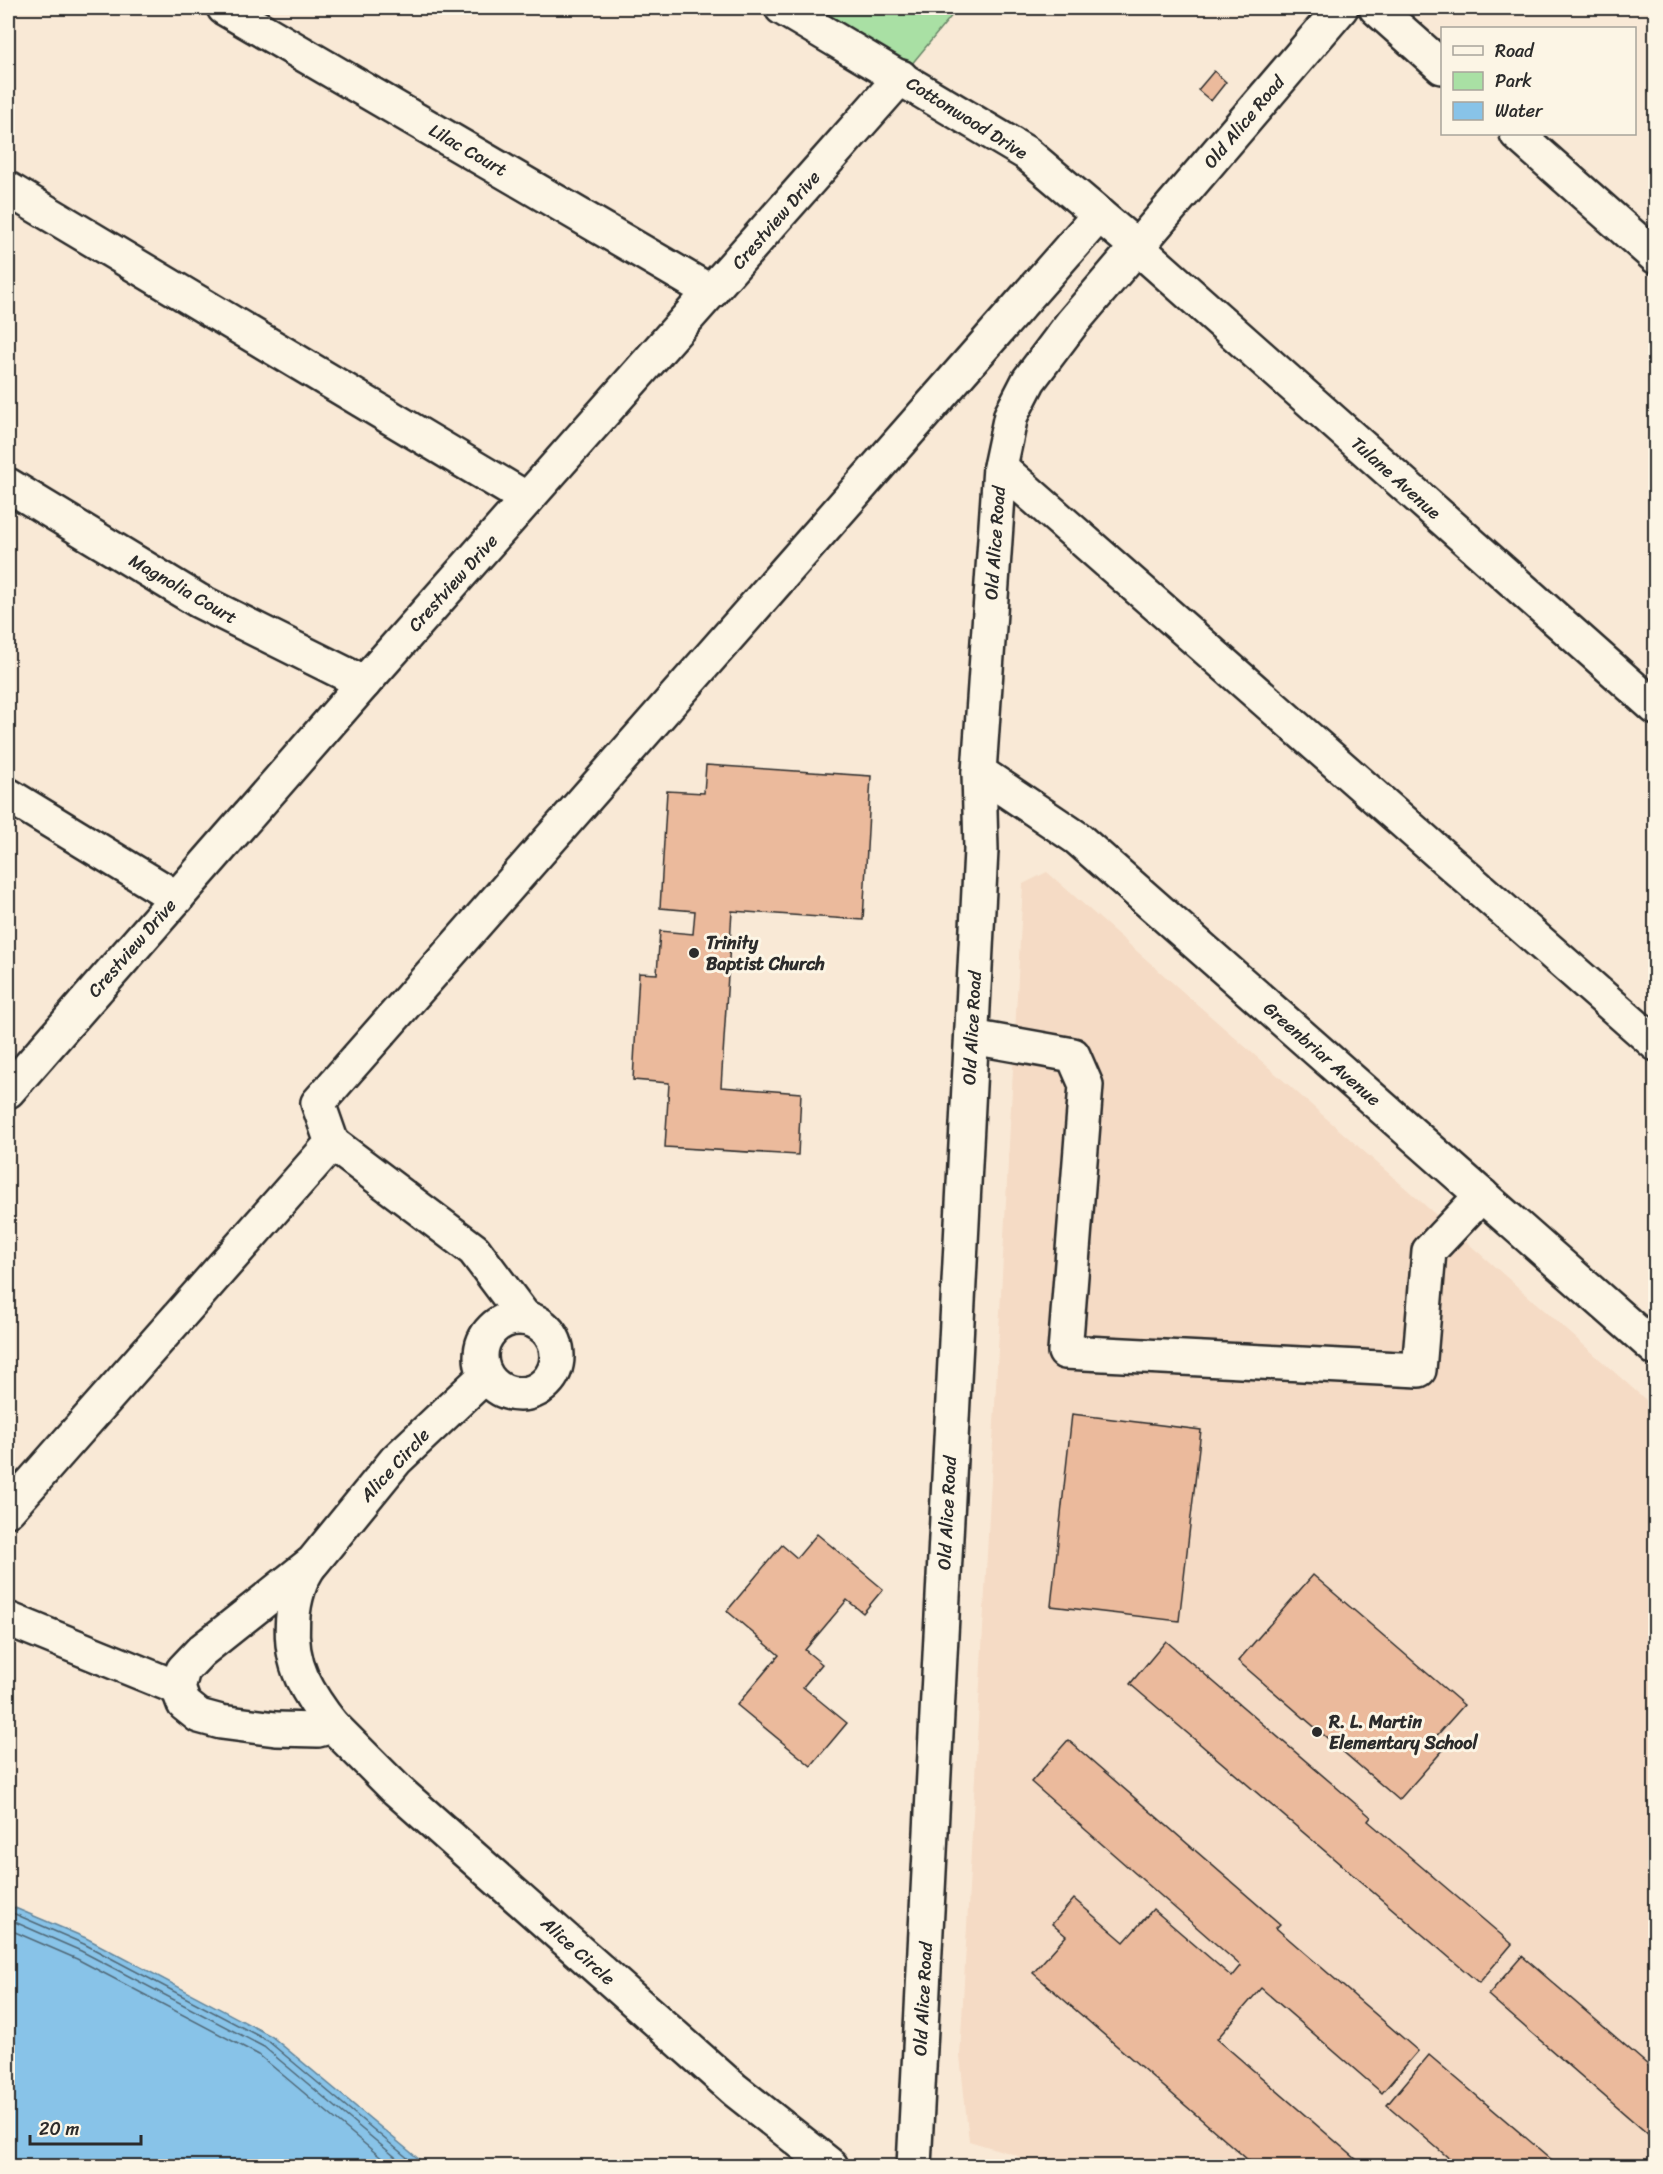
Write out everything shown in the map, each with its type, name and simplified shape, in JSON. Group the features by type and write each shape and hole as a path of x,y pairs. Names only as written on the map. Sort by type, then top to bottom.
{"street":[{"name":"Lilac Court","path":"224,8 711,292"},
{"name":"Cottonwood Drive","path":"782,8 1026,153 1137,247"},
{"name":"Old Alice Road","path":"915,2166 981,850 980,772 1000,467 1011,415 1029,380 1072,323 1341,8"},
{"path":"1376,8 1441,65"},
{"name":"Crestview Drive","path":"8,1090 364,683 901,77"},
{"path":"1518,135 1656,257"},
{"path":"8,189 527,499"},
{"path":"525,1318 503,1320 486,1334 480,1355 485,1376 502,1391 523,1395 543,1386 556,1368 556,1346 545,1328 525,1318 474,1251 332,1143 318,1103 1099,215"},
{"name":"Tulane Avenue","path":"1137,247 1656,708"},
{"path":"1000,467 1656,1044"},
{"name":"Magnolia Court","path":"8,485 199,601 364,683"},
{"name":"Greenbriar Avenue","path":"980,772 1077,838 1656,1349"},
{"path":"8,795 177,898"},
{"path":"972,1037 1073,1055 1086,1085 1065,1353 1419,1370 1429,1251 1482,1195"},
{"path":"8,1510 332,1143"},
{"name":"Alice Circle","path":"485,1376 396,1460 371,1487 345,1525 305,1573 294,1608 293,1645 302,1677 333,1726 397,1790 735,2090 831,2166"},
{"name":"Alice Circle","path":"178,1688 183,1670 201,1651 314,1562"},
{"path":"8,1619 178,1688 184,1704 199,1716 221,1722 297,1730 318,1730 333,1726"}],"shaded area":[{"name":"R. L. Martin Elementary School","path":"1047,872 1655,1408 1655,2166 1029,2166 1016,2155 969,2141 960,2056 1023,884"}],"green space":[{"path":"782,8 958,8 901,77"}],"water":[{"path":"8,1905 86,1938 271,2036 427,2166 8,2166"}],"building":[{"path":"1214,71 1226,82 1211,101 1198,90"},
{"name":"Trinity Baptist Church","path":"706,765 871,776 863,920 732,911 721,1087 801,1093 798,1155 665,1147 669,1083 633,1080 639,973 657,974 660,931 693,934 695,911 660,908 667,791 704,793"},
{"path":"1072,1414 1201,1430 1179,1621 1051,1606"},
{"path":"817,1534 883,1589 863,1613 847,1600 805,1650 822,1664 803,1687 847,1723 811,1766 737,1705 779,1655 727,1611 782,1545 797,1558"},
{"path":"1313,1575 1464,1705 1432,1741 1443,1750 1399,1800 1238,1661"},
{"path":"1166,1641 1371,1817 1368,1821 1512,1944 1479,1983 1130,1684"},
{"path":"1068,1740 1280,1924 1276,1928 1418,2051 1382,2093 1261,1988 1217,2039 1364,2166 1255,2166 1033,1973 1066,1936 1052,1924 1074,1899 1124,1942 1153,1909 1232,1977 1241,1966 1031,1782"},
{"path":"1522,1956 1656,2072 1656,2141 1488,1995"},
{"path":"1429,2055 1559,2166 1458,2166 1387,2105"}],"place":[{"name":"Trinity Baptist Church","path":"694,953"},
{"name":"R. L. Martin Elementary School","path":"1317,1732"}]}
